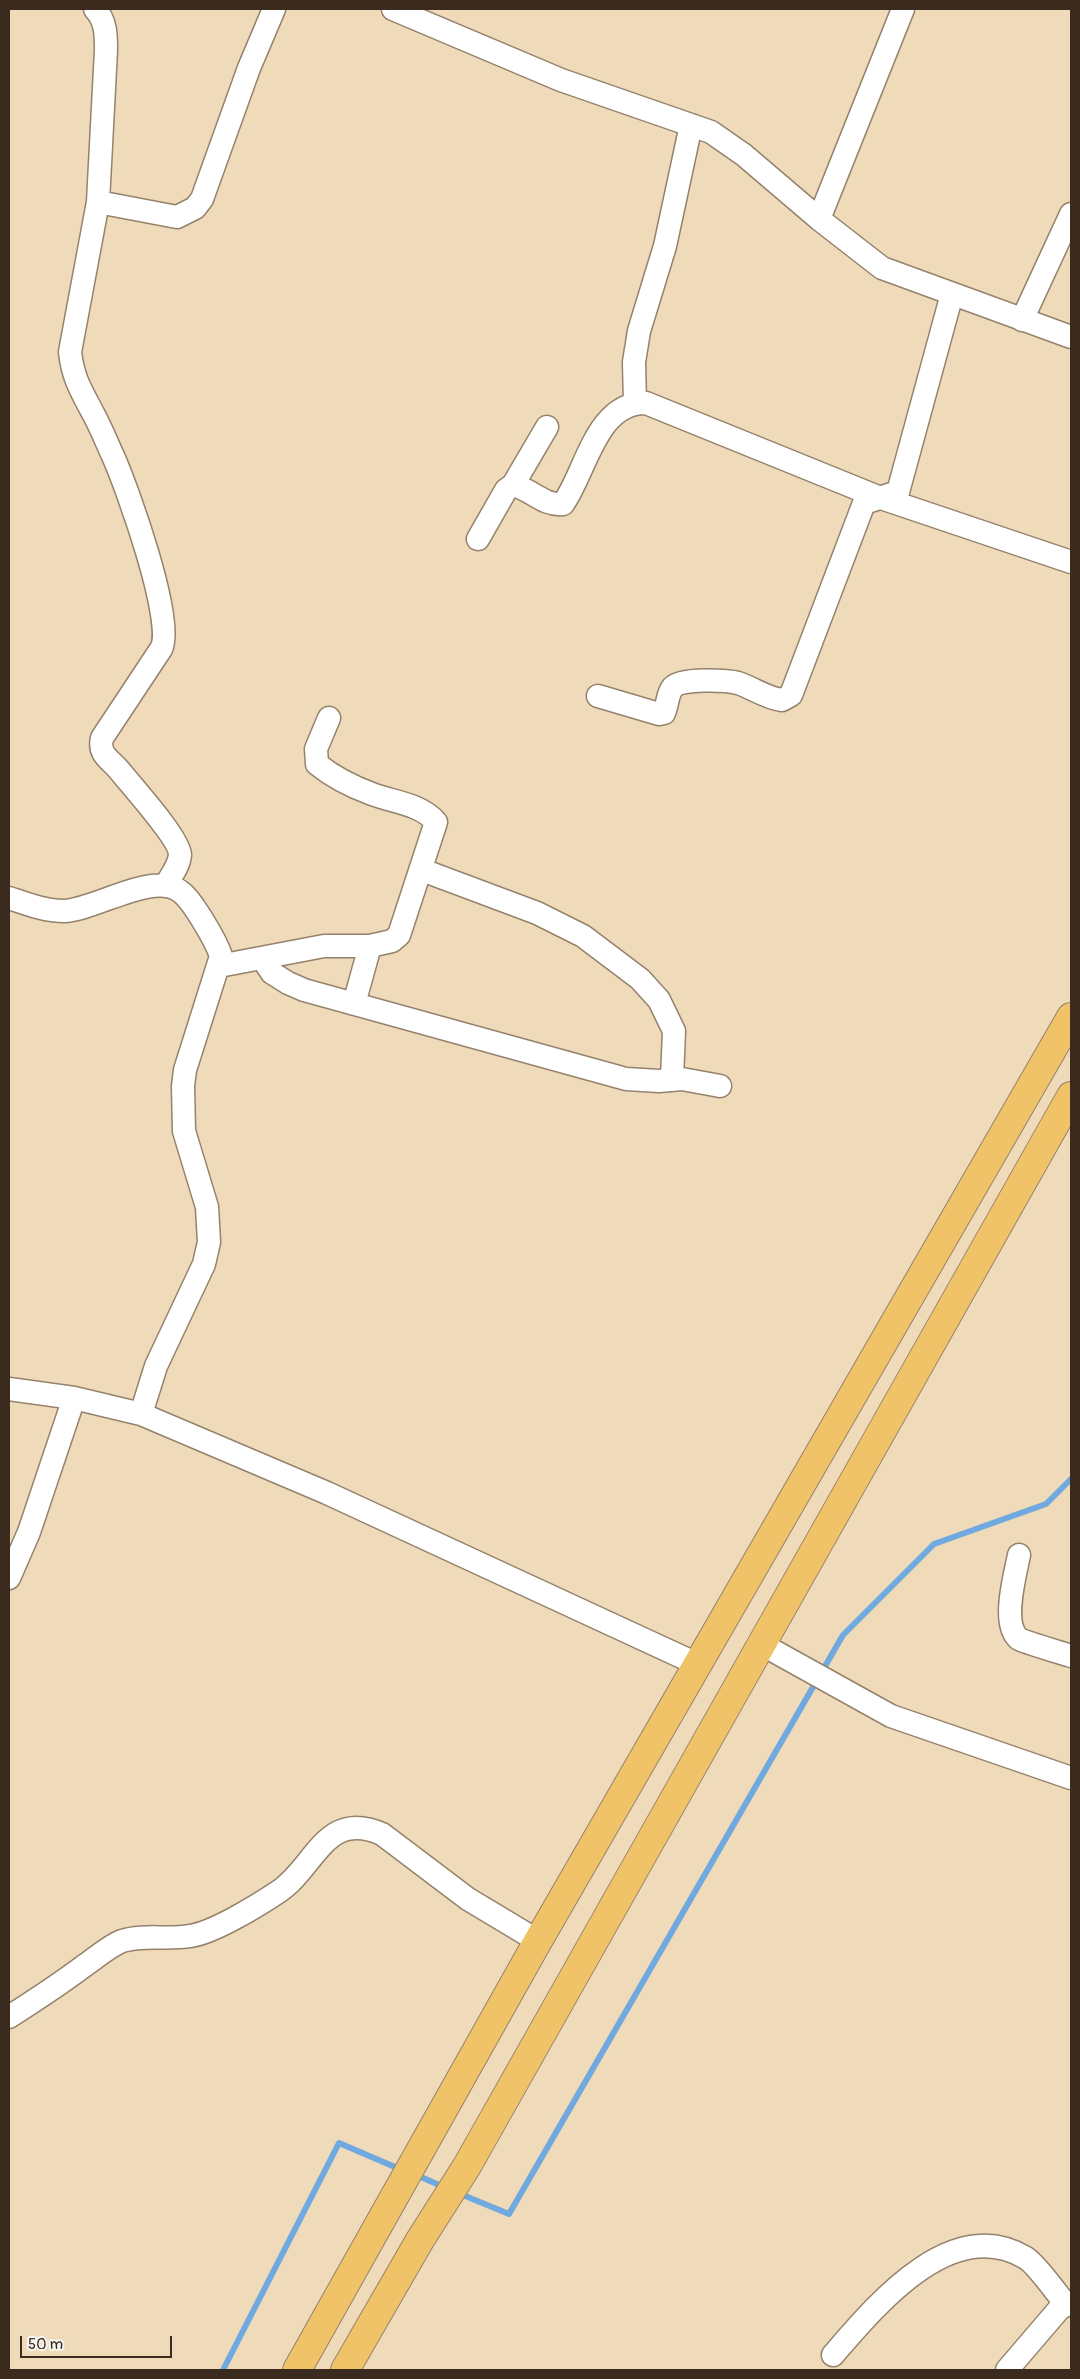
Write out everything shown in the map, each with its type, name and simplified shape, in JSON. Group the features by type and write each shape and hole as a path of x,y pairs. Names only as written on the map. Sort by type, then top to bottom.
{"highway":[{"path":"297,2370 424,2142 697,1664 1071,1017"},
{"path":"345,2370 420,2240 467,2166 763,1645 1071,1096"}],"street":[{"path":"95,9 102,17 106,31 98,202 72,335 70,352 72,371 114,459 130,503 155,580 165,635 161,649 102,738 100,746 104,756 118,769 169,831 179,848 177,868 165,886"},
{"path":"98,202 177,217 195,208 202,199 249,68 274,9"},
{"path":"819,219 903,9"},
{"path":"400,10 570,83 711,132 724,140 819,219 882,268 1071,337"},
{"path":"635,403 634,362 639,331 664,246 691,125"},
{"path":"1022,320 1071,214"},
{"path":"598,696 659,714 664,712 667,706 668,694 676,685 687,682 721,681 740,684 775,699 786,699 791,695 864,503 898,492 952,294"},
{"path":"513,485 521,487 546,502 563,504 594,442 607,422 635,403 646,403 878,498 1071,562"},
{"path":"478,539 506,490 513,485 548,428"},
{"path":"219,966 324,946 370,946 392,941 399,935 422,870 436,822 425,811 372,794 331,774 317,764 316,749 329,718"},
{"path":"422,870 537,913 561,924 584,936 640,979 659,1000 674,1030 672,1079"},
{"path":"9,898 34,907 64,911 83,908 150,886 165,886 180,890 190,901 217,944 221,956 185,1070 183,1086 184,1131 207,1207 209,1242 204,1264 156,1366 141,1414"},
{"path":"354,1004 370,946"},
{"path":"262,958 272,973 288,983 354,1004 504,1044 610,1075 643,1081 672,1079 720,1086"},
{"path":"9,1389 74,1398 141,1414 327,1493 697,1664"},
{"path":"9,1578 29,1532 74,1398"},
{"path":"1019,1556 1010,1607 1009,1620 1011,1628 1020,1639 1071,1656"},
{"path":"763,1645 814,1671 890,1716 1071,1778"},
{"path":"9,2017 122,1942 190,1936 206,1932 246,1910 279,1891 300,1872 324,1841 338,1831 353,1827 368,1828 382,1834 468,1899 538,1942"},
{"path":"833,2355 880,2301 939,2257 970,2248 992,2247 1010,2250 1028,2260 1069,2304 1060,2308 1007,2370"}],"waterway":[{"path":"458,2193 509,2214 843,1635 934,1544 1046,1504 1071,1479"},
{"path":"223,2370 339,2143 402,2170"},
{"path":"414,2174 446,2188"}]}
